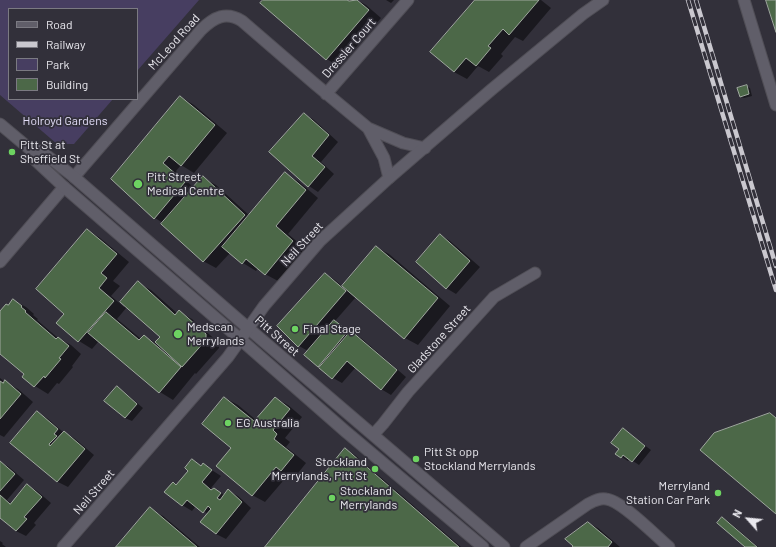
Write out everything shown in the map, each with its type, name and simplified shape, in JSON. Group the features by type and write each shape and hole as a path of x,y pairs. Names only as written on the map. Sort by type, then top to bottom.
{"street":[{"name":"Dressler Court","path":"326,94 408,0"},
{"name":"Neil Street","path":"63,547 228,357 264,306 320,241 389,178 503,80 583,14 603,0"},
{"path":"744,0 776,105"},
{"name":"McLeod Road","path":"74,177 201,30 208,23 223,16 229,15 242,21 326,94 368,128 403,143 425,148"},
{"name":"Pitt Street","path":"0,124 31,150 34,159 64,187 345,431 483,547"},
{"name":"McLeod Road","path":"368,128 384,158 389,178"},
{"name":"Pitt Street","path":"31,150 41,151 74,177 504,547"},
{"path":"0,262 64,187"},
{"name":"Gladstone Street","path":"373,435 408,392 494,297 535,273"},
{"path":"526,547 588,504 595,500 607,498 621,505 669,547"}],"green space":[{"name":"Holroyd Gardens","path":"0,0 199,0 138,70 138,8 8,8 8,100 112,100 74,144 57,144 0,95"}],"building":[{"path":"263,0 357,0 369,10 326,60 260,3"},
{"path":"475,0 539,0 509,35 503,29 488,46 491,48 476,66 466,58 454,72 430,52"},
{"path":"766,0 776,0 776,32"},
{"path":"747,85 749,94 740,97 737,88"},
{"path":"180,96 215,125 181,166 169,156 163,163 185,182 154,219 111,179"},
{"path":"304,113 329,135 312,156 325,167 308,187 269,152"},
{"path":"285,172 306,190 276,226 293,241 265,275 246,259 242,264 222,247"},
{"path":"203,176 245,215 203,262 161,224"},
{"path":"87,229 117,254 101,273 107,278 99,288 114,301 78,342 56,323 64,314 36,289"},
{"path":"440,234 470,261 446,289 416,262"},
{"path":"376,246 438,298 404,339 342,286"},
{"path":"325,273 346,291 298,347 277,326"},
{"path":"138,281 175,315 179,310 206,334 206,340 182,367 155,342 160,337 120,302"},
{"path":"13,299 22,306 21,307 26,311 25,312 56,339 58,337 69,346 59,358 61,359 45,378 44,376 34,387 22,377 24,374 0,354 0,311"},
{"path":"106,312 139,340 144,335 181,367 159,393 88,333"},
{"path":"334,320 348,331 318,367 304,355"},
{"path":"351,331 397,370 381,390 347,361 332,379 319,368"},
{"path":"5,380 21,394 0,419 0,381 3,383"},
{"path":"117,386 137,404 125,418 104,401"},
{"path":"224,397 254,421 275,397 290,409 273,430 277,434 274,439 294,455 281,471 276,467 252,496 216,466 231,448 202,424"},
{"path":"37,411 58,429 54,434 57,436 49,444 50,446 64,431 85,449 57,482 10,443"},
{"path":"770,413 776,418 776,514 700,450 714,433"},
{"path":"623,428 645,446 632,462 623,455 621,458 615,454 619,449 611,443"},
{"name":"Stockland Merrylands","path":"345,448 459,547 265,547"},
{"path":"192,459 201,466 203,463 212,470 202,482 211,490 214,488 221,493 217,498 220,500 228,489 242,502 216,534 200,522 211,509 208,506 203,513 187,500 182,506 164,492 173,482 176,485 188,471 185,468"},
{"path":"0,461 15,474 0,491"},
{"path":"27,484 42,497 24,517 27,519 16,531 0,518 0,495 10,504"},
{"path":"150,507 197,547 116,547"},
{"path":"722,517 757,547 745,547 717,523"},
{"path":"588,522 612,542 608,547 572,547 573,546 565,539"}],"railway":[{"path":"688,0 776,290"},
{"path":"696,0 776,266"}],"place":[{"name":"Pitt St at Sheffield St","path":"12,152"},
{"name":"Pitt Street Medical Centre","path":"138,184"},
{"name":"Final Stage","path":"295,329"},
{"name":"Medscan Merrylands","path":"178,334"},
{"name":"EG Australia","path":"228,423"},
{"name":"Pitt St opp Stockland Merrylands","path":"416,459"},
{"name":"Stockland Merrylands, Pitt St","path":"375,469"},
{"name":"Merryland Station Car Park","path":"718,493"},
{"name":"Stockland Merrylands","path":"332,498"}]}
